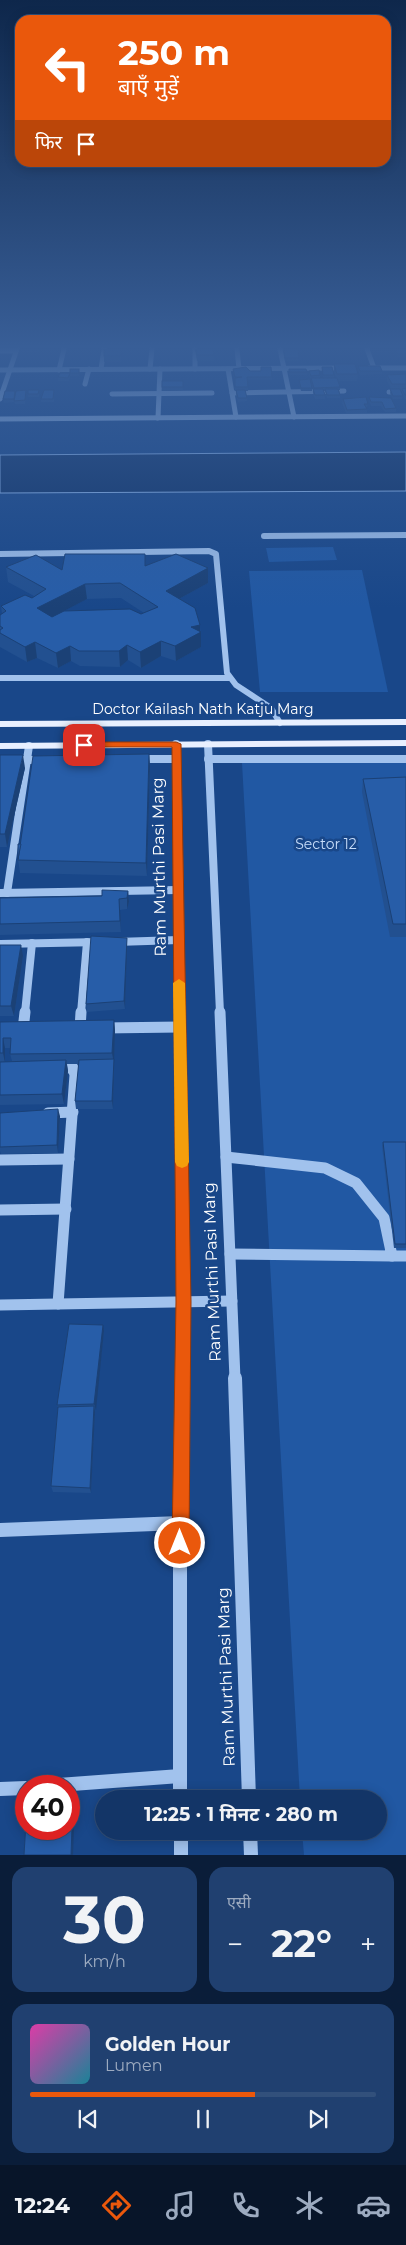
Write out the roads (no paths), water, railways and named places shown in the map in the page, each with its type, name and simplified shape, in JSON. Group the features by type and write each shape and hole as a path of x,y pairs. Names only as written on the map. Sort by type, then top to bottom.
{"main road":[{"name":"Doctor Kailash Nath Katju Marg","path":"0,724 406,722"},
{"path":"0,746 406,743"}],"street":[{"path":"0,554 214,552 218,556 229,678 243,692 265,703 273,710 280,722"},
{"path":"0,678 229,678"},
{"name":"Ram Murthi Pasi Marg","path":"176,744 184,1302 180,1523 180,1790"},
{"name":"Ram Murthi Pasi Marg","path":"208,744 232,1301 249,1790"},
{"path":"29,746 4,893 178,890"},
{"path":"126,760 176,759"},
{"path":"208,759 406,759"},
{"path":"0,760 47,760"},
{"path":"0,944 179,940"},
{"path":"87,942 76,1029 180,1027"},
{"path":"24,1030 32,943"},
{"path":"49,1068 72,1068 75,1072 58,1304"},
{"path":"36,1113 73,1112"},
{"path":"226,1157 325,1168 356,1183 384,1218 392,1256"},
{"path":"0,1160 69,1159"},
{"path":"0,1210 66,1210"},
{"path":"230,1254 406,1256"},
{"path":"0,1305 232,1301"},
{"path":"0,1530 180,1523"},
{"path":"80,1783 180,1776"},
{"path":"0,1790 15,1789"},
{"path":"180,1840 181,1855"},
{"path":"250,1840 251,1855"}],"lane":[{"path":"264,536 406,535"}],"park label":[{"name":"Sector 12","path":"326,844"}]}
